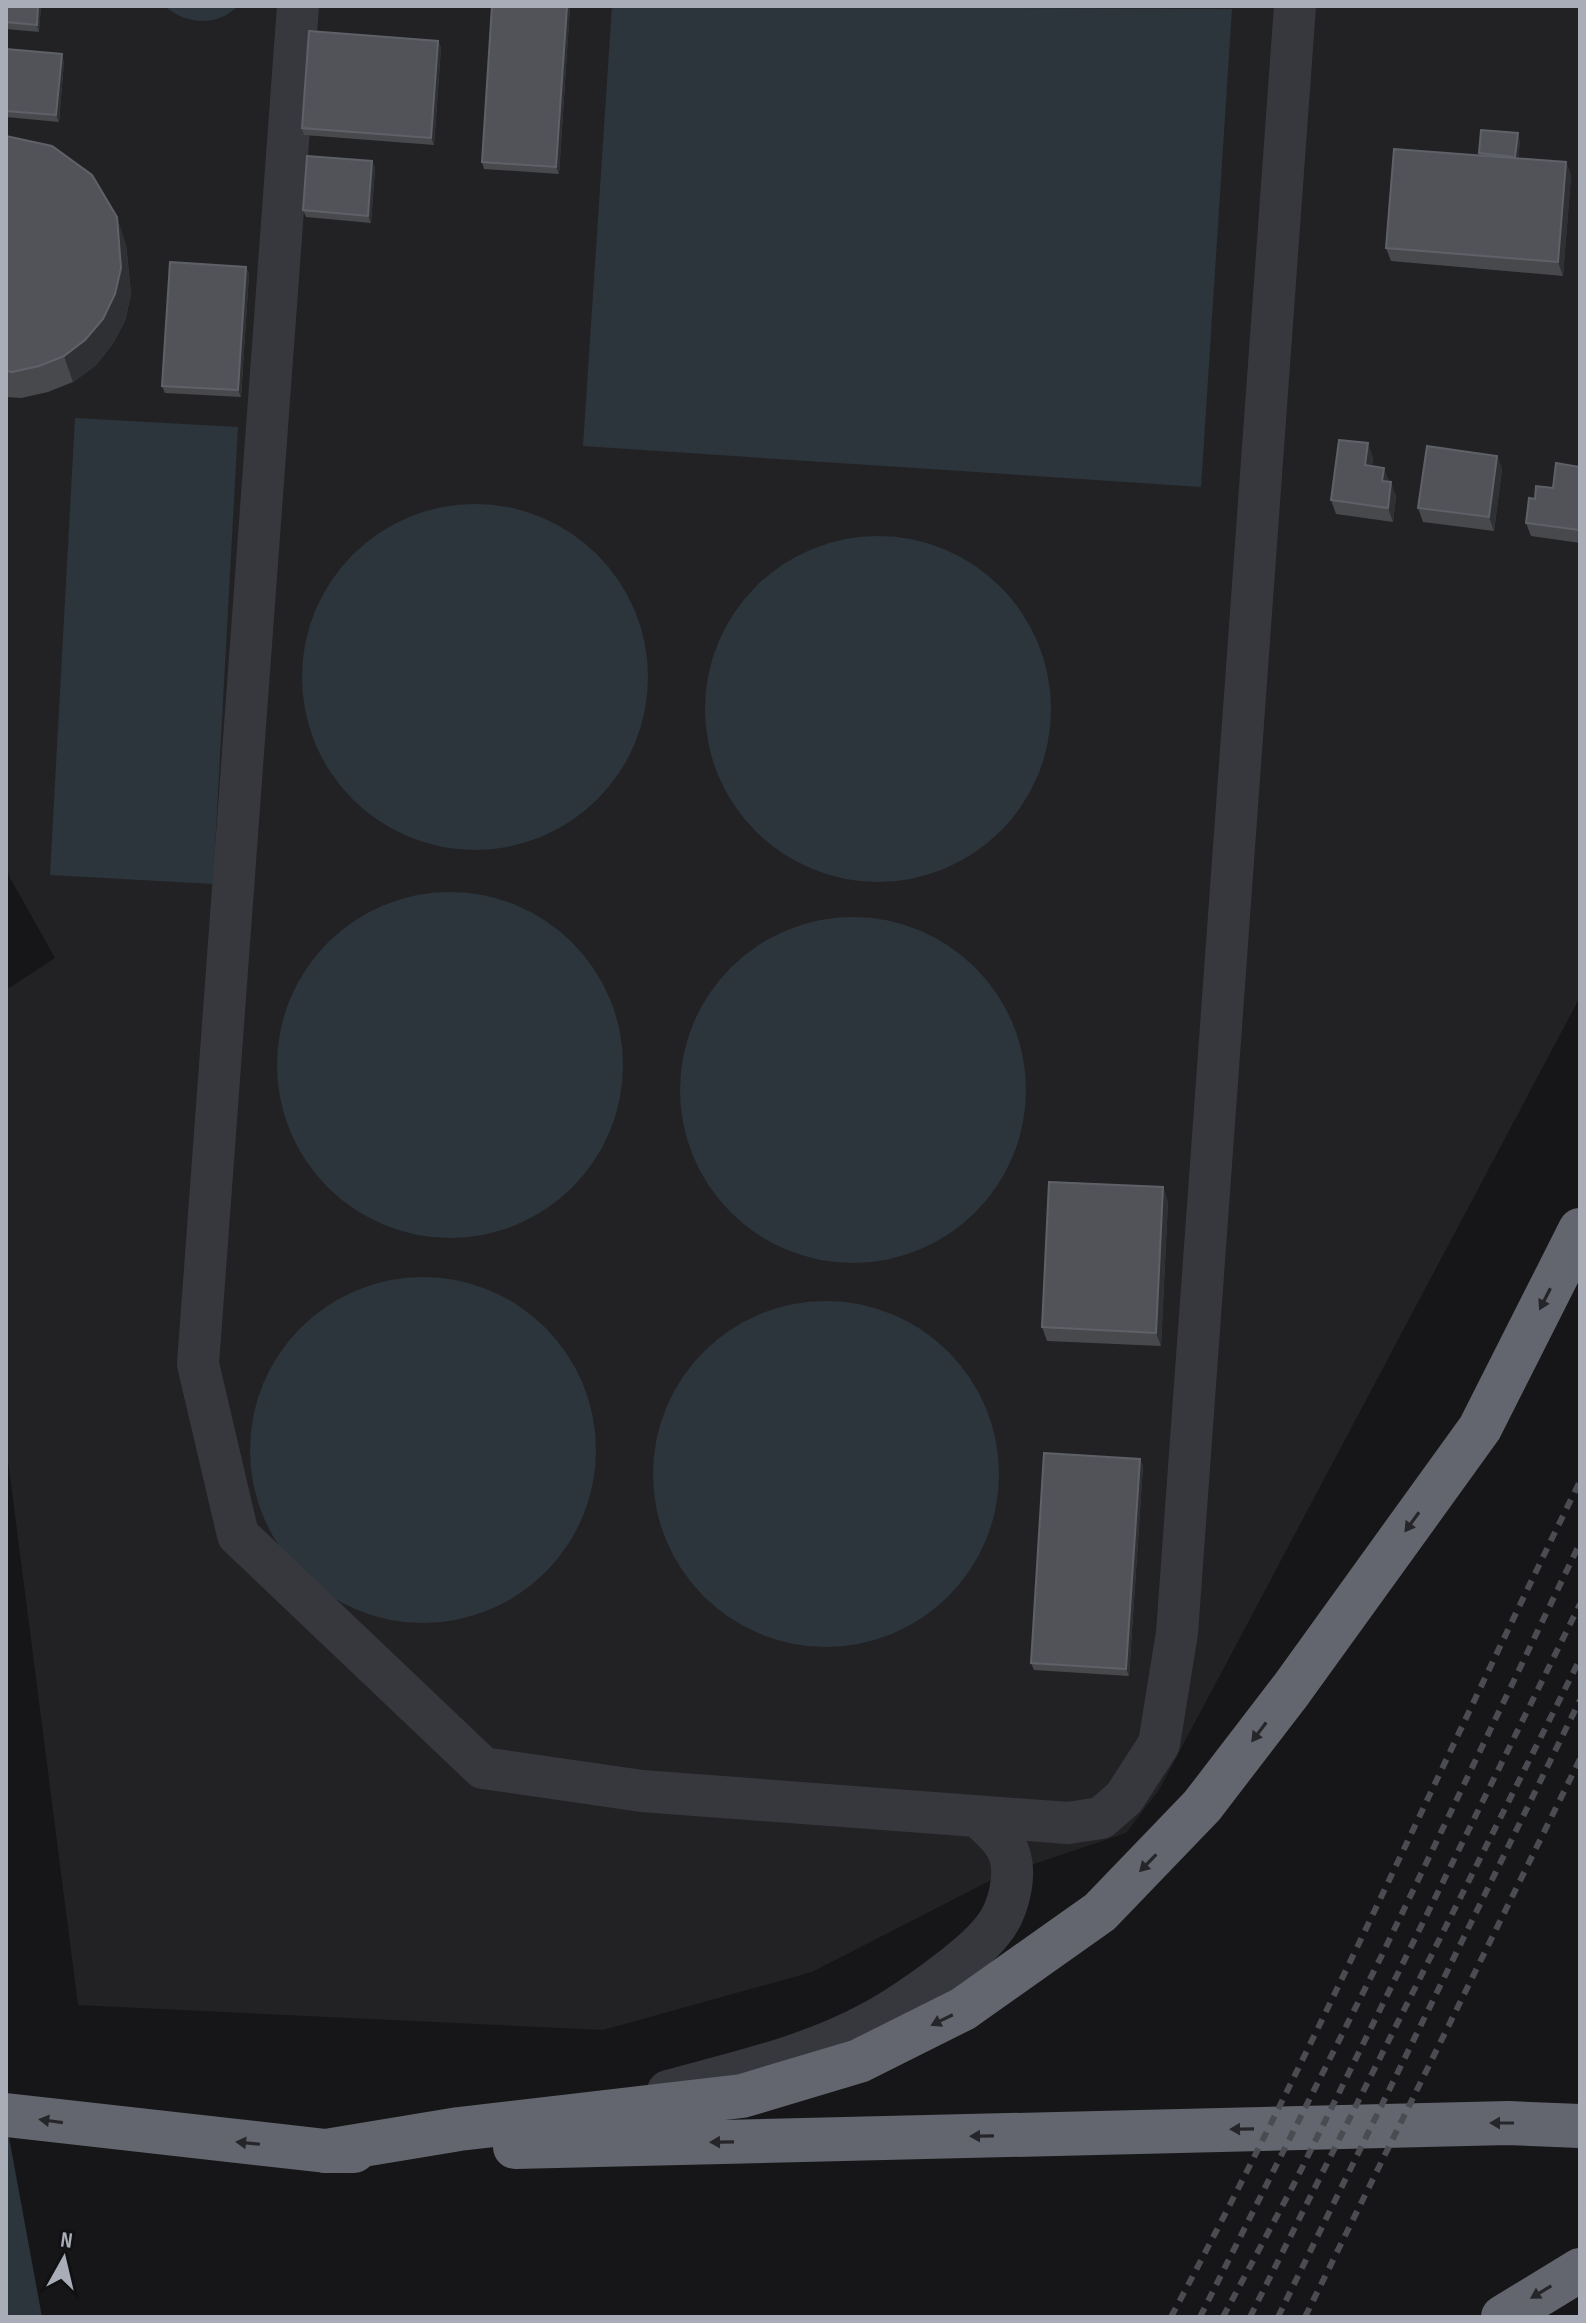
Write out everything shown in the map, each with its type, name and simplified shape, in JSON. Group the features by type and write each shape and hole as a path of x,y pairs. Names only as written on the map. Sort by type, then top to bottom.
{"highway":[{"path":"326,2151 587,2113 742,2096 859,2061 963,2009 1100,1912 1202,1806 1291,1690 1480,1428 1580,1230"},
{"path":"6,2115 326,2151 1508,2123 1580,2126"},
{"path":"1503,2317 1580,2270"}],"lane":[{"path":"298,6 198,1364 238,1535 483,1768 642,1791 1068,1823 1101,1818 1124,1798 1159,1744 1177,1633 1295,6"},
{"path":"587,2113 776,2060 870,2023 945,1971 993,1931 1007,1903 1013,1878 1006,1846 980,1818"}],"shaded area":[{"path":"6,6 1580,6 1580,997 1159,1790 1126,1833 1001,1875 812,1972 603,2030 78,2005 6,1445 6,990 55,958 9,876 6,862"},
{"path":"165,6 238,6 221,18 202,21 182,17"},
{"path":"612,6 1232,9 1201,487 583,446"},
{"path":"75,418 238,427 213,884 50,875"},
{"path":"475,504 509,508 541,517 585,543 609,567 635,611 644,643 648,677 644,711 635,743 609,787 585,811 541,837 509,846 475,850 441,846 409,837 365,811 341,787 315,743 306,711 302,677 306,643 315,611 341,567 365,543 409,517 441,508"},
{"path":"878,536 912,540 944,549 988,575 1012,599 1038,643 1047,675 1051,709 1047,743 1038,775 1012,819 988,843 944,869 912,878 878,882 844,878 812,869 768,843 744,819 718,775 709,743 705,709 709,675 718,643 744,599 768,575 812,549 844,540"},
{"path":"450,892 484,896 516,905 560,931 584,955 610,999 619,1031 623,1065 619,1099 610,1131 584,1175 560,1199 516,1225 484,1234 450,1238 416,1234 384,1225 340,1199 316,1175 290,1131 281,1099 277,1065 281,1031 290,999 316,955 340,931 384,905 416,896"},
{"path":"853,917 887,921 919,930 949,946 975,968 997,994 1013,1024 1022,1056 1026,1090 1022,1124 1013,1156 997,1186 975,1212 949,1234 919,1250 887,1259 853,1263 819,1259 787,1250 757,1234 731,1212 709,1186 693,1156 684,1124 680,1090 684,1056 693,1024 709,994 731,968 757,946 787,930 819,921"},
{"path":"423,1277 457,1281 489,1290 533,1316 557,1340 583,1384 592,1416 596,1450 592,1484 583,1516 557,1560 533,1584 489,1610 457,1619 423,1623 389,1619 357,1610 313,1584 289,1560 263,1516 254,1484 250,1450 254,1416 263,1384 289,1340 313,1316 357,1290 389,1281"},
{"path":"826,1301 860,1305 892,1314 922,1330 948,1352 970,1378 986,1408 995,1440 999,1474 995,1508 986,1540 970,1570 948,1596 922,1618 892,1634 860,1643 826,1647 792,1643 760,1634 730,1618 704,1596 682,1570 666,1540 657,1508 653,1474 657,1440 666,1408 682,1378 704,1352 730,1330 760,1314 792,1305"},
{"path":"6,2121 42,2317 6,2317"}],"building":[{"path":"6,6 38,6 37,25 6,22"},
{"path":"492,6 567,6 556,167 482,162"},
{"path":"309,31 438,41 431,138 302,128"},
{"path":"6,49 62,54 56,115 6,111"},
{"path":"1481,130 1518,133 1515,157 1479,153"},
{"path":"6,136 52,146 92,175 117,217 121,268 115,294 103,319 85,340 64,356 12,372 6,371"},
{"path":"1394,149 1566,162 1558,262 1386,248"},
{"path":"307,156 372,161 368,216 303,210"},
{"path":"170,262 246,267 238,390 162,386"},
{"path":"1339,440 1368,443 1365,465 1384,468 1382,481 1391,482 1388,508 1331,500"},
{"path":"1427,446 1497,456 1489,517 1418,508"},
{"path":"1556,463 1580,467 1580,530 1526,523 1529,498 1535,499 1536,486 1553,488"},
{"path":"1049,1182 1163,1187 1156,1333 1042,1327"},
{"path":"1044,1453 1140,1459 1126,1669 1031,1663"}],"railway":[{"path":"1171,2317 1329,2006 1580,1481"},
{"path":"1200,2317 1382,1955 1580,1543"},
{"path":"1223,2317 1294,2184 1580,1604"},
{"path":"1250,2317 1580,1659"},
{"path":"1278,2317 1580,1700"},
{"path":"1305,2317 1580,1759"}]}
